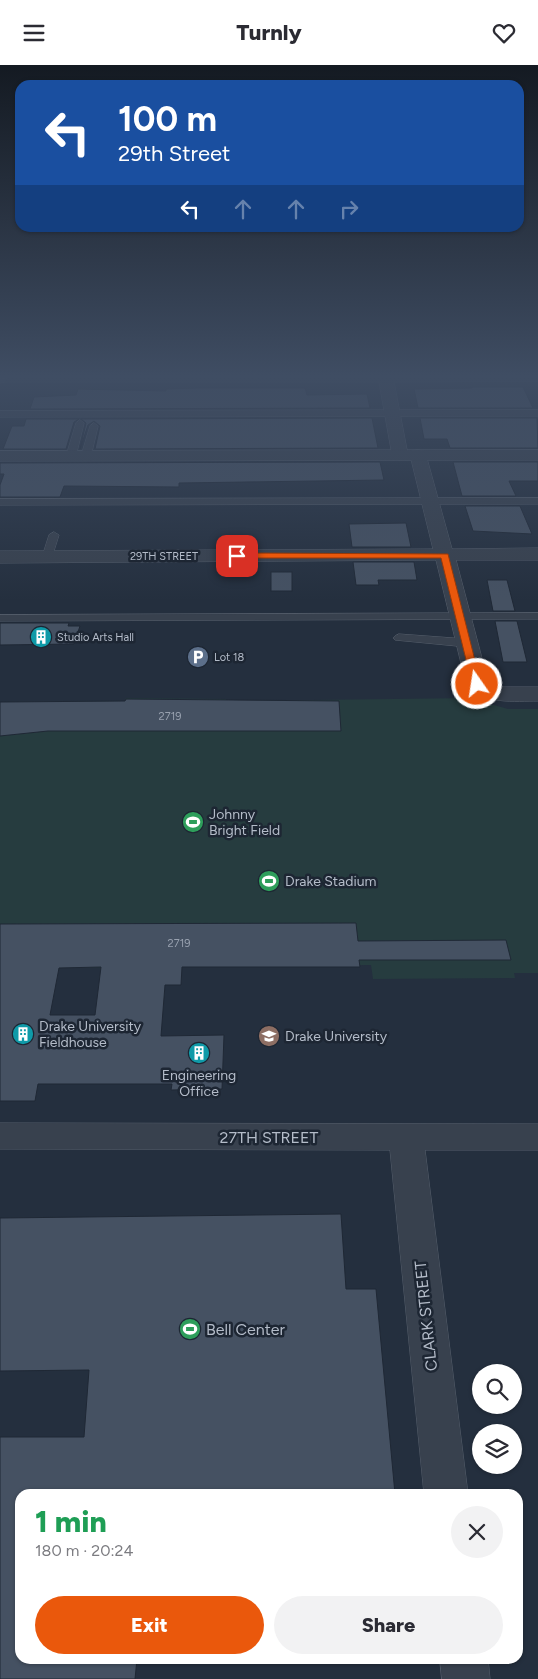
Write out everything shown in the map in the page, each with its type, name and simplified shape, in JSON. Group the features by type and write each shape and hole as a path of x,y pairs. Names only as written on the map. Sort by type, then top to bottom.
{"street":[{"path":"407,450 431,502 477,684 485,690 498,694 538,695"},
{"path":"0,456 538,455"},
{"name":"29TH STREET","path":"0,557 538,555"},
{"name":"27TH STREET","path":"0,1136 538,1137"},
{"name":"CLARK STREET","path":"406,1137 445,1489"},
{"path":"464,1664 466,1679"}],"lane":[{"path":"78,450 78,456"},
{"path":"78,456 81,450"},
{"path":"0,502 538,501"},
{"path":"46,557 54,535"},
{"path":"0,618 538,616"},
{"path":"399,638 467,643"}],"green space":[{"name":"Drake Stadium","path":"126,698 226,699 226,701 472,698 482,701 483,705 494,705 508,709 538,709 538,973 514,973 515,978 373,979 371,965 59,968 0,966 0,702 125,701"}],"building":[{"path":"380,462 384,480 179,483 179,487 64,486 60,497 0,497 0,485 4,474 0,474 0,463"},
{"path":"453,462 538,462 538,481 509,481 516,496 462,496"},
{"path":"465,506 520,506 532,534 473,531"},
{"path":"406,523 411,547 352,547 349,524"},
{"path":"353,562 414,562 417,580 378,580 379,585 356,585"},
{"path":"271,572 292,572 292,591 271,591"},
{"path":"487,580 507,580 515,611 493,611"},
{"path":"495,621 517,621 527,662 503,662"},
{"name":"Studio Arts Hall","path":"0,623 69,623 68,626 80,626 74,644 0,645"},
{"path":"126,699 339,701 341,731 48,731 0,736 0,702 125,701"},
{"path":"356,923 358,941 506,940 511,960 359,960 360,967 182,967 181,985 165,985 161,1036 224,1035 222,1089 171,1090 172,1084 38,1084 35,1101 0,1101 0,924","holes":["101,967 95,1015 50,1015 59,968"]},
{"name":"Bell Center","path":"341,1214 346,1289 376,1289 395,1489 15,1489 15,1664 136,1664 135,1679 0,1679 0,1437 84,1437 89,1370 0,1371 0,1218"}],"place":[{"name":"Studio Arts Hall","path":"41,637"},
{"name":"Lot 18","path":"198,657"},
{"name":"Johnny Bright Field","path":"193,822"},
{"name":"Drake Stadium","path":"269,881"},
{"name":"Drake University Fieldhouse","path":"23,1034"},
{"name":"Drake University","path":"269,1036"},
{"name":"Engineering Office","path":"199,1053"},
{"name":"Bell Center","path":"190,1329"}],"route":[{"path":"237,556 445,555 477,684"}]}
